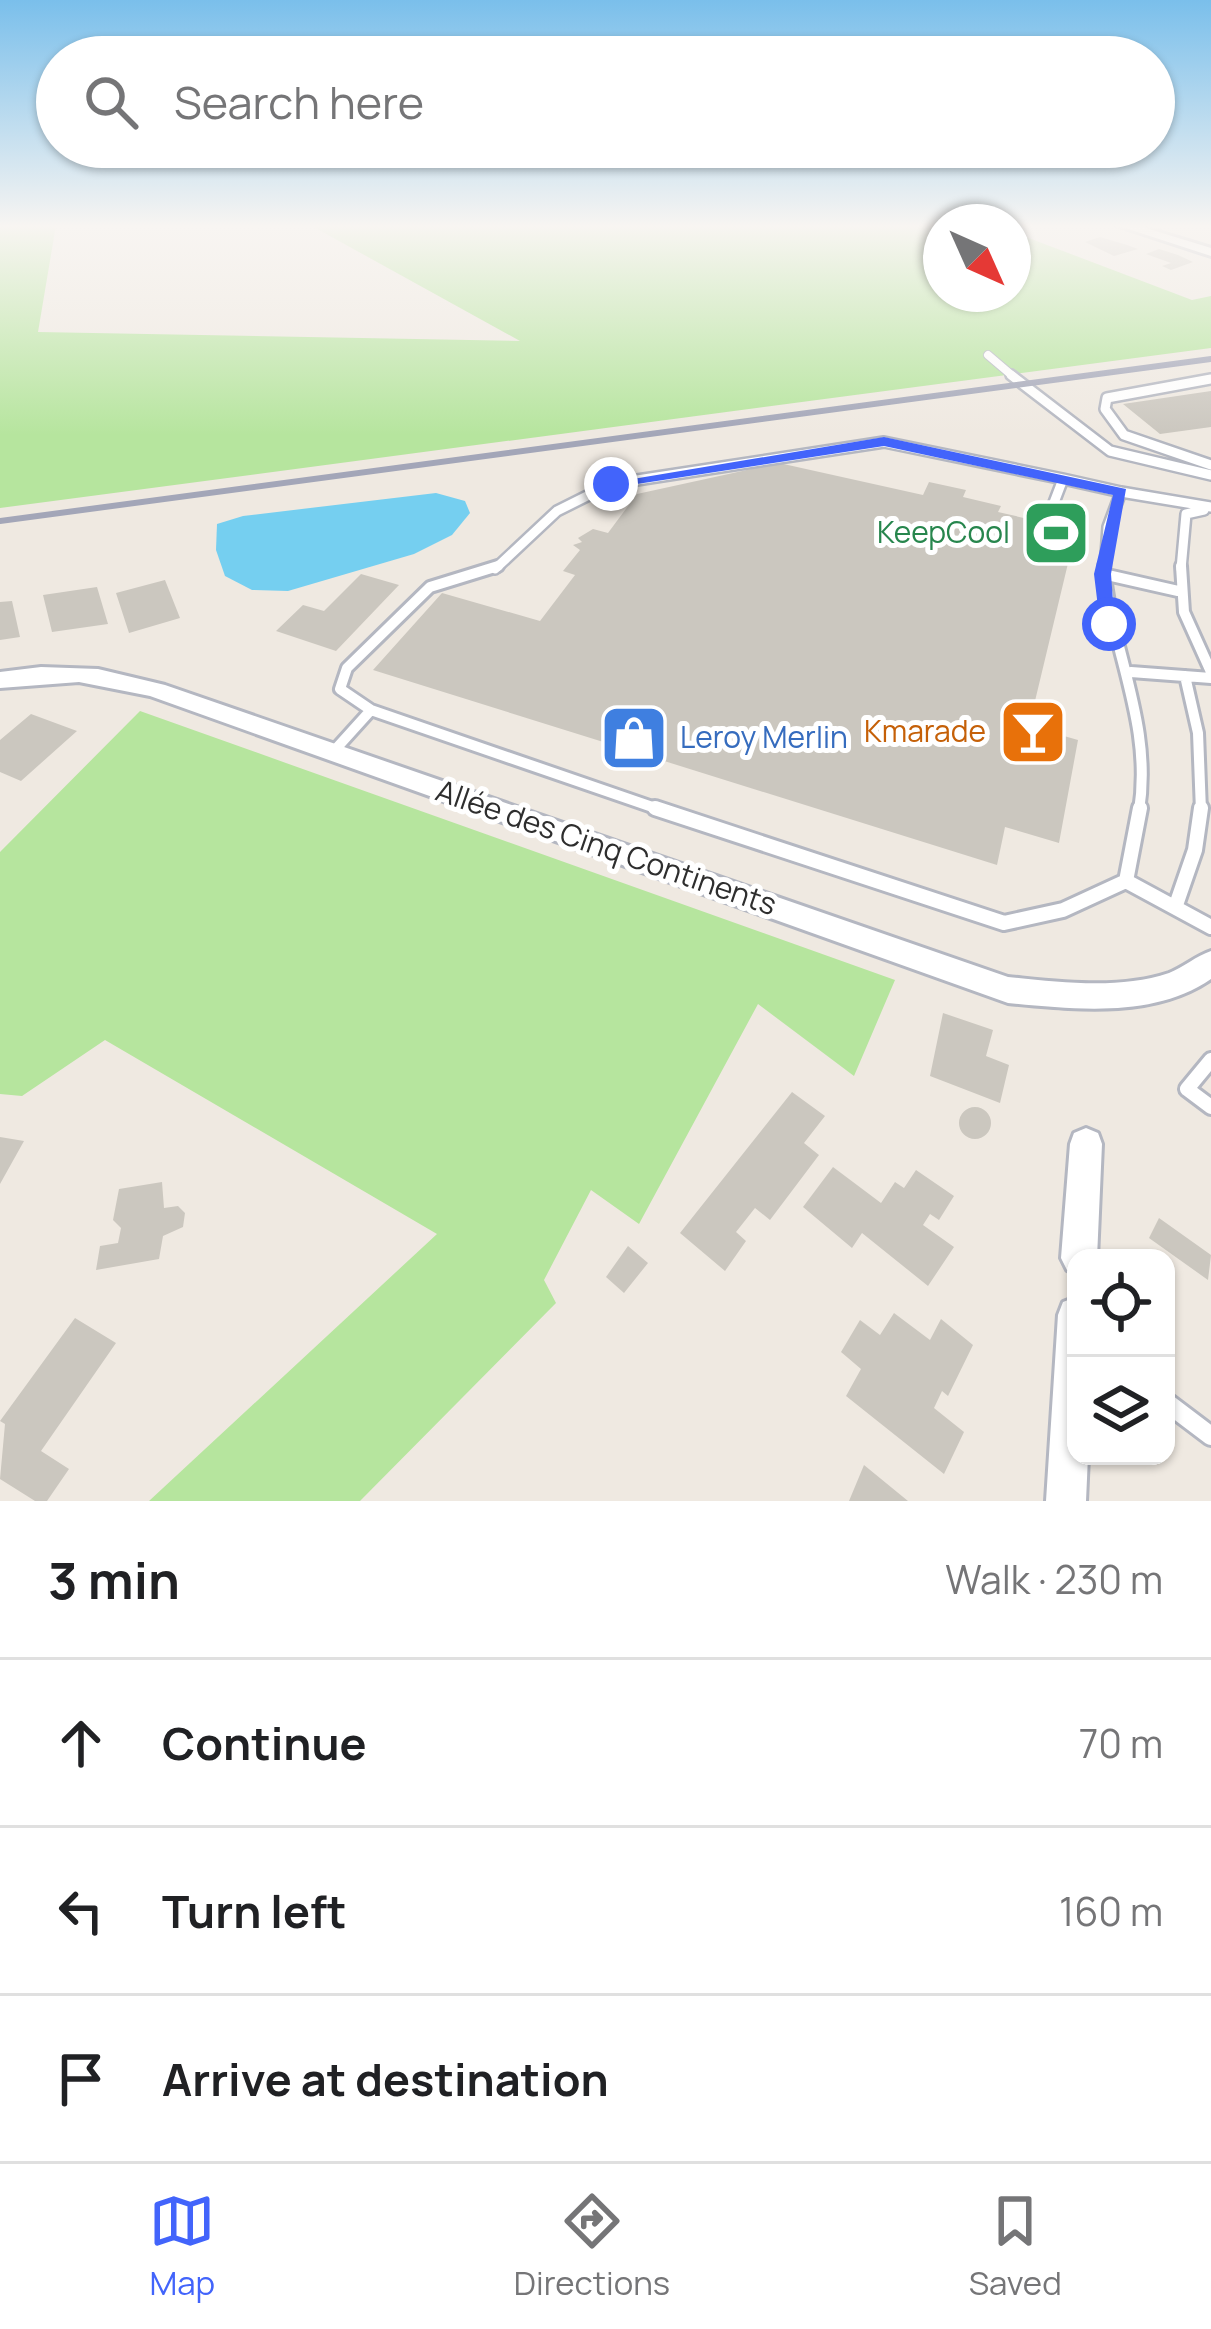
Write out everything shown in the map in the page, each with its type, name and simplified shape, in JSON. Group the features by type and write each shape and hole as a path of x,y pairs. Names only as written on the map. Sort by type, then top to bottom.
{"street":[{"name":"Allée des Cinq Continents","path":"0,680 47,671 102,674 1008,990 1075,997 1148,989 1199,974 1211,963"},
{"path":"1080,1249 1086,1144"},
{"path":"1066,1501 1075,1357"}],"lane":[{"path":"988,355 1070,425 1110,451 1211,475"},
{"path":"1211,379 1122,391 1107,398 1105,409 1124,435 1211,465"},
{"path":"1126,881 1063,910 1004,923 371,710 340,689 346,668 430,587 495,569 557,511 611,484 884,442 1211,508"},
{"path":"1050,514 1063,479"},
{"path":"1121,492 1102,574 1109,624 1131,672 1144,753 1126,881"},
{"path":"1131,672 1211,675 1184,624 1178,591 1186,514 1211,508"},
{"path":"1102,574 1178,591"},
{"path":"1176,905 1192,873 1204,762 1185,676"},
{"path":"333,752 371,710"},
{"path":"1126,881 1211,927"},
{"path":"1211,1060 1187,1089 1211,1107"},
{"path":"1175,1409 1211,1436"}],"green space":[{"path":"0,295 44,295 38,332 520,341 437,295 923,295 923,312 1031,312 1031,295 1179,295 1192,300 1211,296 1211,348 0,508"},
{"path":"140,711 895,980 854,1076 758,1004 639,1224 591,1190 544,1280 556,1303 360,1501 149,1501 437,1234 105,1040 22,1096 0,1094 0,852"}],"water":[{"path":"436,493 465,501 470,513 452,535 414,554 288,591 252,590 225,576 216,550 217,524 243,516"}],"building":[{"path":"1211,391 1211,427 1160,434 1123,404"},
{"path":"779,463 923,495 929,482 966,490 963,497 1001,506 998,512 1076,530 1029,726 1078,740 1059,843 1005,827 997,865 373,670 442,593 540,621 575,575 563,571 580,550 573,545 582,542 578,538 593,529 608,533 637,494"},
{"path":"361,574 399,585 336,651 276,631 303,605 324,611"},
{"path":"165,580 180,618 129,633 116,593"},
{"path":"97,587 108,624 52,632 43,595"},
{"path":"12,601 20,637 0,640 0,602"},
{"path":"31,714 77,731 21,781 0,772 0,740"},
{"path":"943,1013 993,1030 986,1056 1009,1065 1000,1103 930,1076"},
{"path":"792,1092 825,1116 804,1143 819,1155 770,1220 755,1208 736,1232 746,1241 725,1271 680,1233"},
{"path":"975,1107 987,1111 991,1123 987,1135 975,1139 963,1135 959,1123 963,1111"},
{"path":"0,1137 24,1141 0,1184"},
{"path":"833,1167 881,1203 895,1182 904,1188 916,1170 954,1196 939,1220 930,1214 923,1225 954,1247 928,1286 862,1233 852,1248 803,1207"},
{"path":"162,1182 164,1208 178,1206 185,1213 183,1227 163,1236 159,1259 96,1270 100,1246 118,1243 121,1228 113,1220 119,1189"},
{"path":"1159,1218 1211,1255 1208,1280 1175,1257 1175,1249 1164,1249 1149,1238"},
{"path":"628,1246 648,1263 624,1293 606,1277"},
{"path":"894,1313 930,1340 941,1319 973,1345 948,1396 942,1391 934,1408 964,1432 944,1474 846,1396 861,1369 841,1352 860,1320 880,1335"},
{"path":"75,1318 116,1343 41,1451 69,1469 47,1501 35,1501 0,1479 5,1424 0,1421"},
{"path":"864,1465 908,1501 849,1501"}],"railway":[{"path":"0,521 1211,359"}],"place":[{"name":"KeepCool","path":"1056,533"},
{"name":"Kmarade","path":"1033,732"},
{"name":"Leroy Merlin","path":"634,738"}],"route":[{"path":"611,484 884,442 1121,492 1102,574 1109,624"}]}
